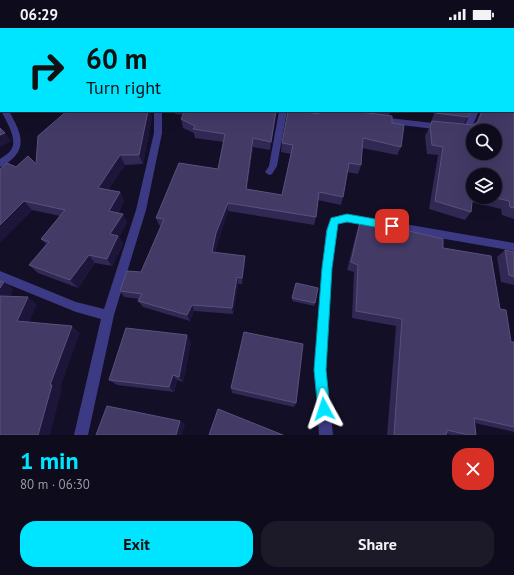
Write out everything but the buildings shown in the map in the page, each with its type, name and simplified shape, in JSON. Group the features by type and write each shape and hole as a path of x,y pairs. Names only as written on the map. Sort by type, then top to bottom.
{"street":[{"path":"0,164 8,158 17,145 10,119 6,112"},
{"path":"81,435 108,315 141,210 158,132 158,112"},
{"path":"269,172 273,166 283,112"},
{"path":"314,112 343,116"},
{"path":"374,120 467,130 475,112"},
{"path":"326,435 320,370 327,268 331,230 334,221 347,218 514,247"},
{"path":"0,276 76,307 108,315"}],"route":[{"path":"324,409 320,370 327,268 331,230 334,221 347,218 392,226"}]}
